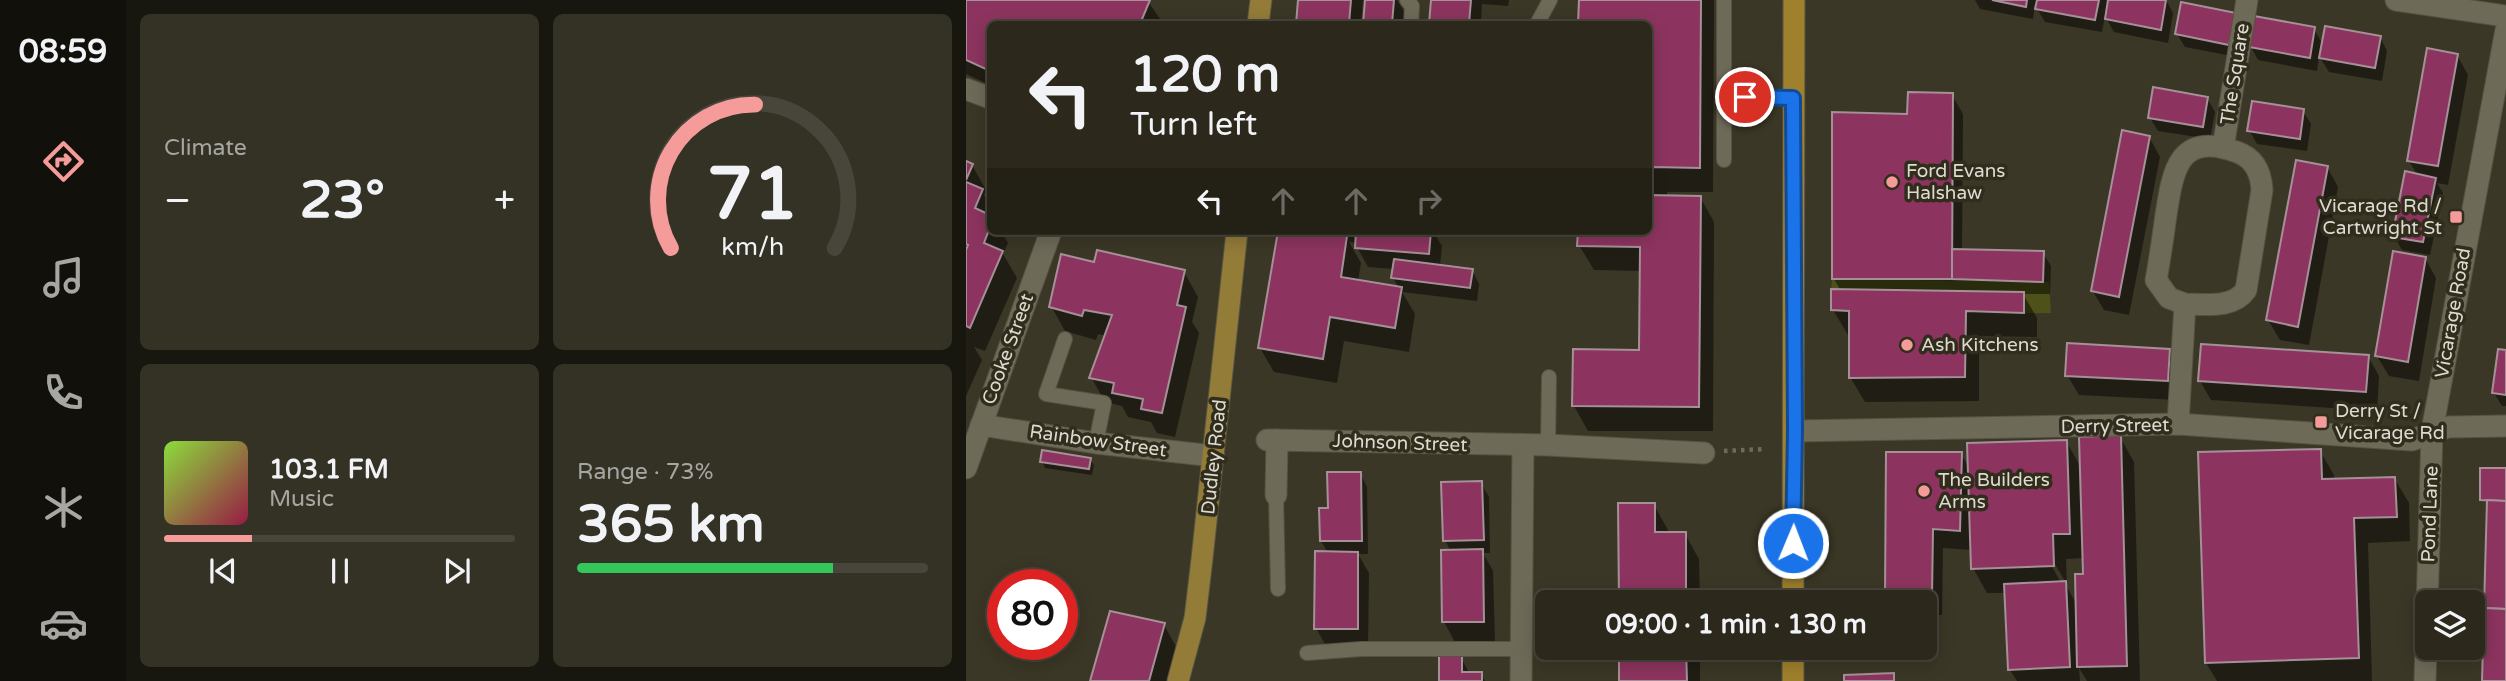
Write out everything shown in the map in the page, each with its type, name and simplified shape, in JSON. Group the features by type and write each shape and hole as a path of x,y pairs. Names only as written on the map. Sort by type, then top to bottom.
{"highway":[{"path":"1793,590 1794,0"},
{"path":"1793,660 1793,681"}],"main road":[{"path":"1258,21 1261,0"},
{"name":"Dudley Road","path":"1178,681 1195,618 1237,235"}],"street":[{"name":"The Square","path":"2223,148 2247,0"},
{"path":"2396,0 2506,16"},
{"name":"Vicarage Road","path":"2432,431 2506,30"},
{"path":"966,89 987,97"},
{"name":"The Square","path":"2202,146 2240,153 2250,160 2262,178 2246,290 2241,297 2225,304 2185,304 2169,298 2157,280 2171,179 2182,156 2191,150 2202,146"},
{"name":"Cooke Street","path":"966,468 1050,235"},
{"path":"2178,425 2185,304"},
{"name":"Rainbow Street","path":"981,425 1096,443 1214,456"},
{"name":"Derry Street","path":"1795,431 2178,425 2412,440 2448,427 2506,426"},
{"name":"Pond Lane","path":"2425,681 2432,431"},
{"name":"Johnson Street","path":"1276,495 1272,440 1548,445 1704,453"},
{"path":"1521,681 1523,446"}],"lane":[{"path":"1407,0 1412,6 1411,21"},
{"path":"1539,21 1550,0"},
{"path":"1724,0 1724,160"},
{"path":"1724,97 1793,98"},
{"path":"1065,339 1045,394 1104,403 1096,443"},
{"path":"1548,445 1549,377"},
{"path":"1276,495 1278,589"},
{"path":"1307,653 1429,648 1521,649"}],"path":[{"path":"1704,453 1766,449"}],"green space":[{"path":"1832,279 2049,282 2051,313 2024,313 2023,292 1831,289"}],"building":[{"path":"966,0 1150,0 1141,21 987,21 987,70 966,60"},
{"path":"1298,0 1351,0 1349,21 1296,21"},
{"path":"1365,0 1394,0 1392,21 1363,21"},
{"path":"1431,0 1471,0 1469,21 1429,21"},
{"path":"1579,0 1701,0 1700,168 1653,167 1652,181 1652,21 1578,21"},
{"path":"1992,0 2027,0 2026,7"},
{"path":"2037,0 2099,0 2095,20 2035,9"},
{"path":"2108,0 2166,0 2161,30 2105,19"},
{"path":"2181,2 2236,13 2229,45 2175,34"},
{"path":"2254,16 2315,27 2310,58 2249,47"},
{"path":"2325,26 2381,36 2375,68 2319,58"},
{"path":"2427,48 2458,54 2438,166 2407,161"},
{"path":"2153,87 2208,97 2203,127 2148,118"},
{"name":"Ford Evans Halshaw","path":"1908,92 1953,93 1952,279 1832,279 1832,112 1907,114"},
{"path":"2252,101 2304,109 2300,139 2247,131"},
{"path":"2122,130 2150,136 2119,297 2091,291"},
{"path":"2296,160 2328,166 2298,327 2266,320"},
{"path":"966,161 973,164 966,180"},
{"path":"2405,171 2436,178 2423,242 2392,237"},
{"path":"966,182 983,189 975,208 987,214 987,235 984,243 1003,251 970,328 966,326"},
{"path":"1652,195 1701,196 1699,407 1572,406 1573,349 1639,350 1640,247 1577,246 1578,235 1652,235"},
{"path":"1277,235 1347,236 1341,277 1402,287 1395,328 1330,317 1323,359 1258,348"},
{"path":"1356,235 1431,235 1429,254 1355,248"},
{"path":"1952,249 2044,251 2043,282 1952,279"},
{"path":"1097,250 1185,270 1177,305 1186,307 1162,413 1141,409 1143,399 1112,393 1114,383 1089,378 1112,315 1084,310 1082,316 1049,307 1061,254 1094,262"},
{"path":"2393,251 2426,257 2408,362 2375,356"},
{"path":"1394,259 1473,269 1470,288 1391,278"},
{"name":"Ash Kitchens","path":"1831,289 2024,292 2024,313 1966,311 1965,377 1849,378 1849,311 1831,310"},
{"path":"2067,343 2170,349 2168,381 2065,376"},
{"path":"2201,344 2369,355 2366,392 2198,381"},
{"path":"2498,349 2506,350 2506,395 2492,393"},
{"path":"2121,435 2127,666 2077,667 2075,574 2083,574 2079,437"},
{"path":"2067,440 2070,534 2053,534 2054,566 1971,569 1967,443"},
{"path":"2321,449 2322,479 2395,477 2397,517 2354,518 2359,658 2205,663 2198,452"},
{"path":"1042,450 1091,458 1089,469 1040,462"},
{"name":"The Builders Arms","path":"1886,452 1962,452 1960,531 1933,529 1932,590 1885,590"},
{"path":"2480,468 2506,468 2506,501 2480,500"},
{"path":"1327,472 1361,472 1362,541 1320,541 1319,508 1328,508"},
{"path":"1482,481 1484,540 1443,541 1441,482"},
{"path":"2487,500 2506,501 2506,609 2485,608"},
{"path":"1618,503 1655,503 1655,532 1686,532 1686,590 1619,590"},
{"path":"1483,549 1484,622 1442,622 1441,550"},
{"path":"1315,551 1358,552 1358,629 1314,629"},
{"path":"2066,581 2070,667 2008,670 2004,584"},
{"path":"2485,608 2506,609 2506,681 2482,681 2483,660 2485,660"},
{"path":"1110,611 1165,623 1149,681 1090,681"},
{"path":"1439,656 1462,656 1462,672 1482,672 1482,681 1439,681"},
{"path":"1619,660 1686,660 1687,681 1619,681"},
{"path":"1894,673 1894,681 1844,681 1844,675"}],"place":[{"name":"Ford Evans Halshaw","path":"1892,182"},
{"name":"Vicarage Rd / Cartwright St","path":"2456,217"},
{"name":"Ash Kitchens","path":"1907,345"},
{"name":"Derry St / Vicarage Rd","path":"2321,422"},
{"name":"The Builders Arms","path":"1924,491"}],"route":[{"path":"1745,97 1793,98 1793,543"}]}
